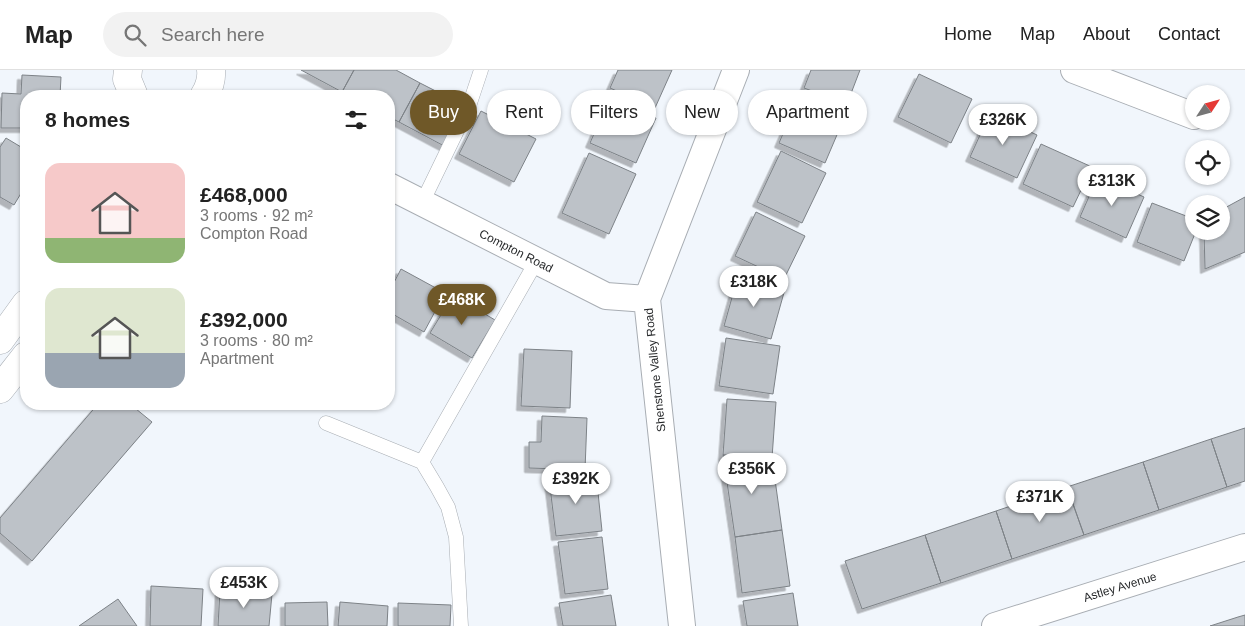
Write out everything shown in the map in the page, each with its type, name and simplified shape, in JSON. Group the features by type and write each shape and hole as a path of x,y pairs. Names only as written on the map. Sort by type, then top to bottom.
{"main road":[{"path":"128,70 127,79 132,90"},
{"path":"0,340 20,312"},
{"path":"0,389 20,364"}],"street":[{"name":"Shenstone Valley Road","path":"682,626 647,299 736,70"},
{"path":"1074,70 1185,113"},
{"name":"Compton Road","path":"395,189 606,296 647,299"},
{"name":"Astley Avenue","path":"995,626 1245,547"}],"lane":[{"path":"422,203 469,106 481,70"},
{"path":"422,462 536,262"},
{"path":"326,424 422,462 448,507 456,537 461,626"}],"building":[{"path":"301,70 354,70 343,90 338,90"},
{"path":"354,70 396,70 420,83 416,90 410,90 410,102 399,122 395,120 395,90 343,90"},
{"path":"618,70 672,70 656,106 656,90 614,90 610,88"},
{"path":"811,70 860,70 852,90 809,90 804,88"},
{"path":"919,74 972,99 951,143 898,117"},
{"path":"22,75 61,77 60,90 21,90"},
{"path":"420,83 434,90 416,90"},
{"path":"2,93 20,94 20,128 1,128"},
{"path":"410,102 410,128 399,122"},
{"path":"481,111 487,114 487,135 528,135 536,139 514,182 459,154 469,135 477,135 477,119"},
{"path":"990,113 1037,135 1017,178 970,157"},
{"path":"423,135 452,135 446,147"},
{"path":"593,135 648,135 636,163 590,143"},
{"path":"782,135 837,135 825,163 779,143"},
{"path":"6,138 20,146 20,195 14,205 0,197 0,147"},
{"path":"1041,144 1092,167 1073,207 1023,184"},
{"path":"781,151 826,173 802,223 757,202"},
{"path":"589,153 636,174 609,234 562,213"},
{"path":"1098,176 1144,197 1126,238 1080,217"},
{"path":"1245,197 1245,252 1205,269 1204,240 1230,240 1230,205"},
{"path":"1152,203 1185,216 1185,240 1192,240 1184,261 1137,242"},
{"path":"756,212 805,236 784,279 735,256"},
{"path":"401,269 445,293 424,332 395,315 395,280"},
{"path":"738,276 785,289 771,339 724,326"},
{"path":"453,295 495,320 472,358 430,333"},
{"path":"726,338 780,346 773,394 719,386"},
{"path":"524,349 572,351 570,408 521,406"},
{"path":"727,399 776,402 772,458 723,455"},
{"path":"93,410 137,410 152,422 32,561 0,533 0,518"},
{"path":"542,416 587,418 585,470 529,468 529,442 541,442"},
{"path":"1245,428 1245,481 1227,487 1211,439"},
{"path":"1211,439 1227,487 1159,510 1143,462"},
{"path":"723,455 772,458 782,530 735,537"},
{"path":"1143,462 1159,510 1084,535 1067,487"},
{"path":"596,473 602,531 556,536 549,479"},
{"path":"1067,487 1084,535 1012,559 996,511"},
{"path":"996,511 1012,559 941,583 925,535"},
{"path":"782,530 790,586 742,593 735,537"},
{"path":"925,535 941,583 862,609 845,561"},
{"path":"602,537 608,589 565,594 558,542"},
{"path":"151,586 203,589 201,626 150,626"},
{"path":"220,590 272,594 269,626 218,626"},
{"path":"793,593 798,626 747,626 743,601"},
{"path":"611,595 616,626 563,626 559,603"},
{"path":"118,599 137,626 79,626"},
{"path":"327,602 328,626 285,626 285,603"},
{"path":"340,602 388,606 387,626 338,626"},
{"path":"398,603 451,605 450,626 398,626"},
{"path":"1245,615 1245,626 1210,626 1238,617"}]}
